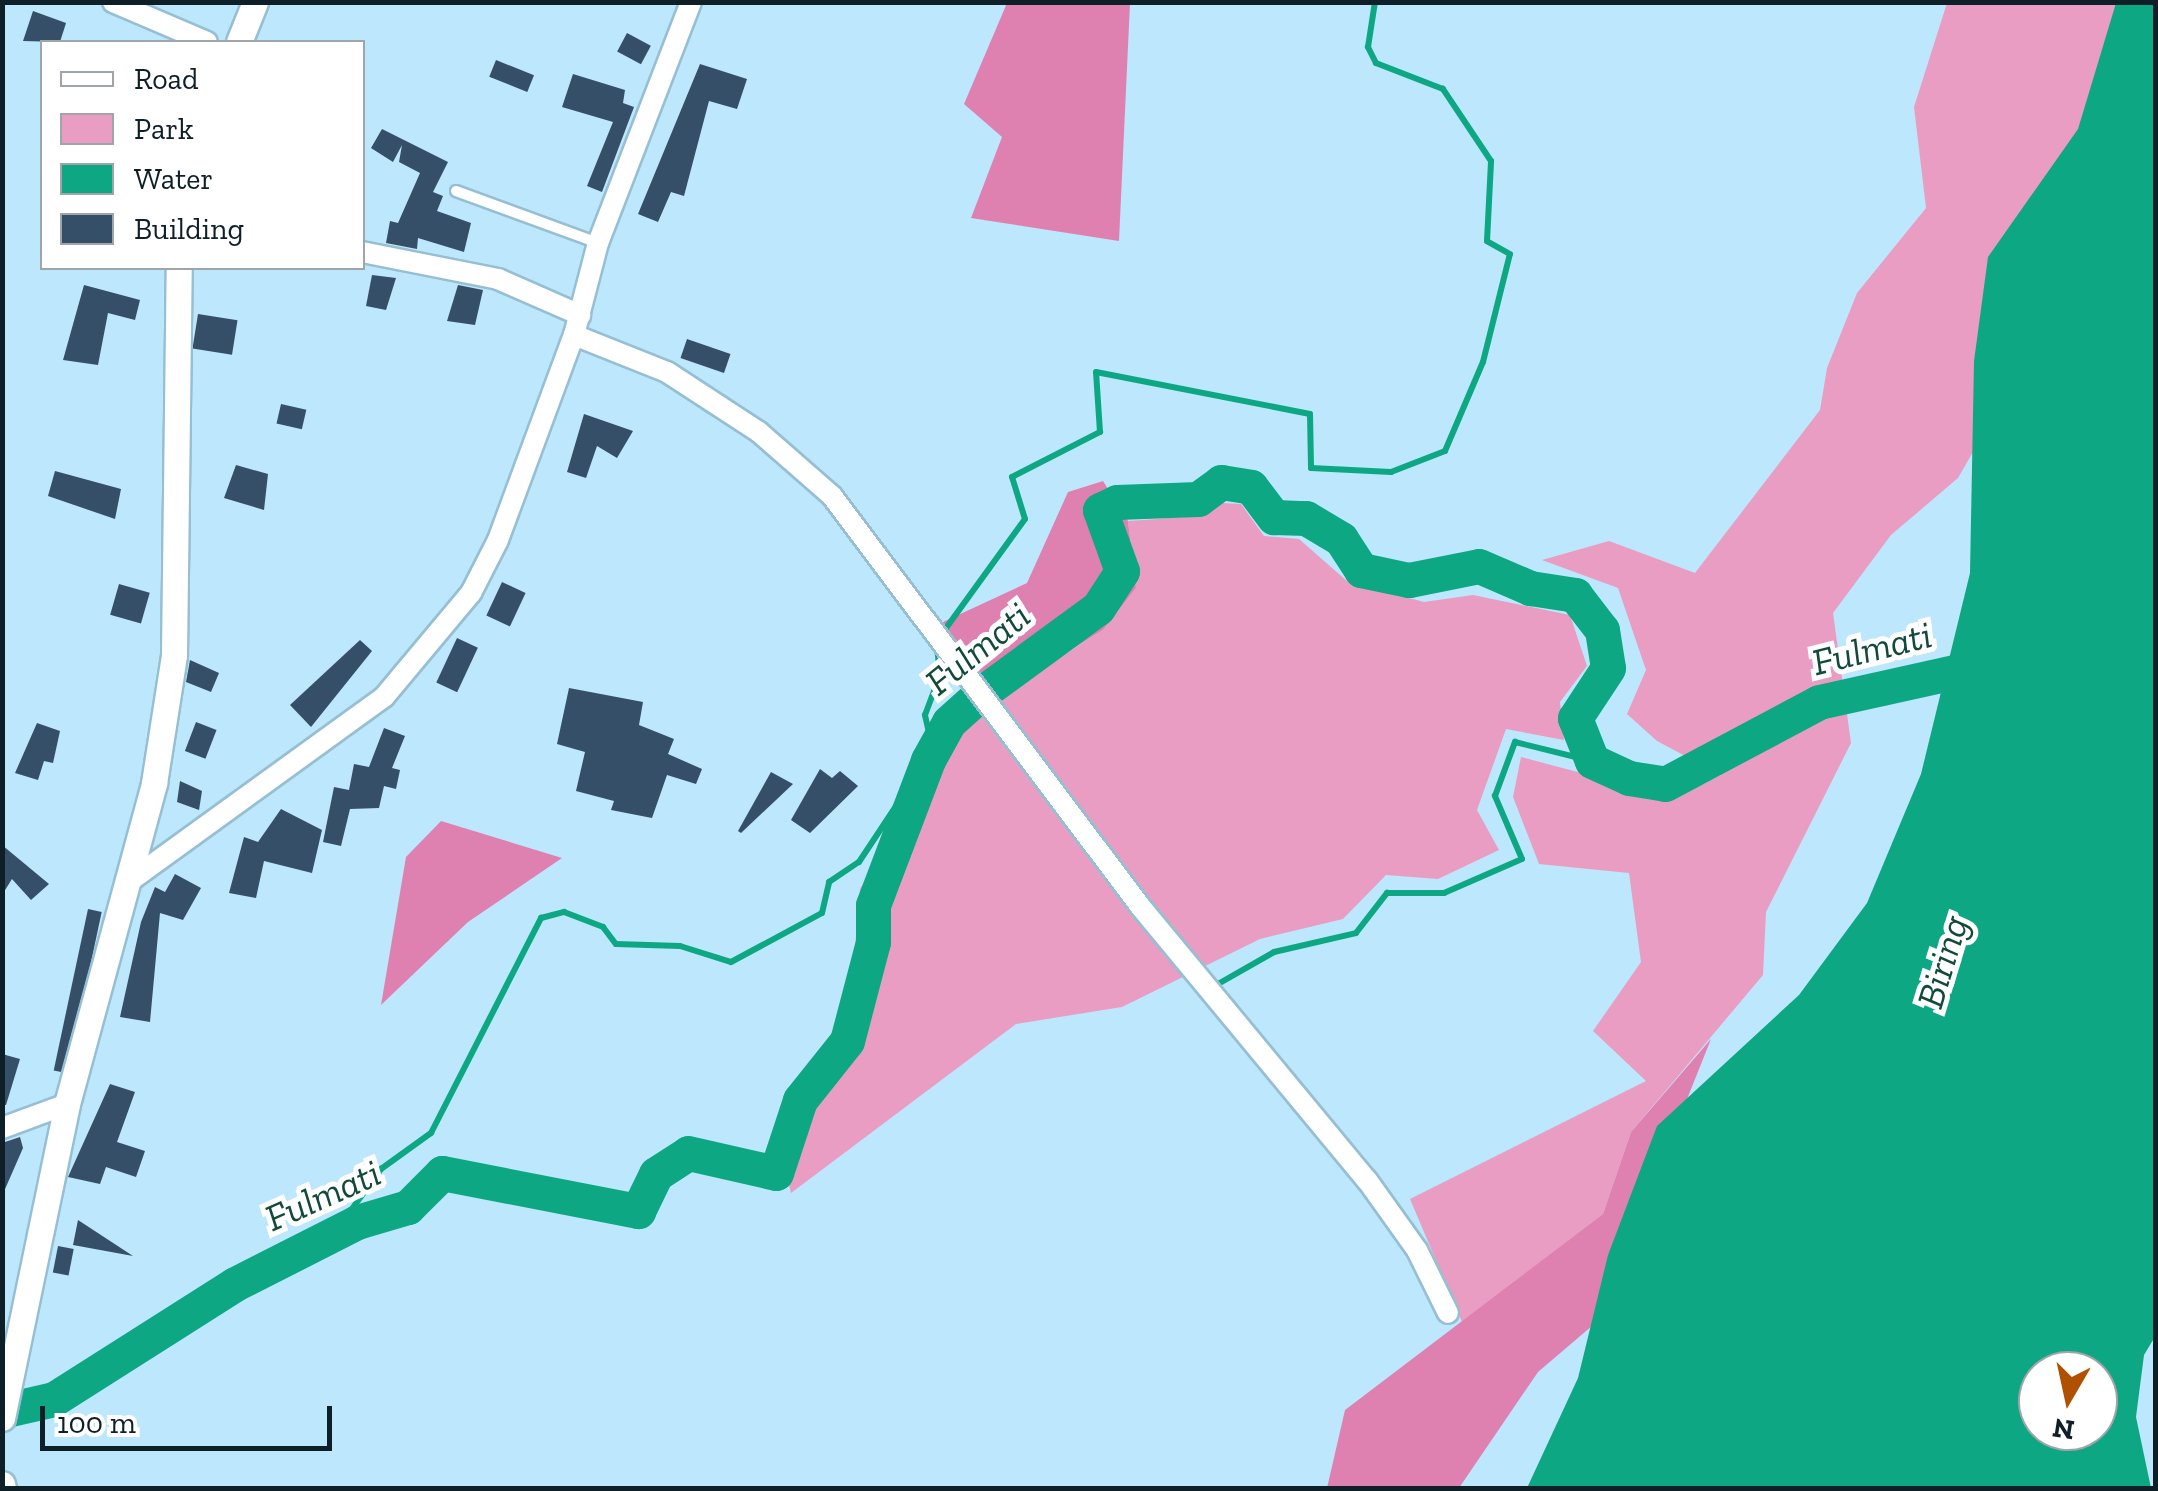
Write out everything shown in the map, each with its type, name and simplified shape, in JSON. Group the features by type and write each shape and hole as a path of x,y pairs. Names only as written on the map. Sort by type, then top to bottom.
{"street":[{"path":"112,2 202,40"},
{"path":"240,40 255,2"},
{"path":"126,883 384,697 471,593 577,325 598,242 691,2"},
{"path":"365,253 498,278 667,372 759,432 832,496 1140,906 1367,1180 1416,1250 1448,1312"},
{"path":"4,1410 67,1104 154,783 174,655 179,270"},
{"path":"2,1128 67,1104"}],"lane":[{"path":"456,190 598,242"}],"green space":[{"path":"1947,3 2154,3 2038,339 1958,478 1891,535 1833,613 1851,743 1766,912 1763,975 1631,1132 1603,1214 1462,1322 1410,1199 1646,1081 1593,1031 1641,962 1629,873 1539,864 1513,797 1521,757 1676,798 1721,775 1657,741 1627,714 1646,670 1618,588 1542,560 1609,541 1695,573 1820,410 1827,368 1857,293 1926,208 1914,107"},
{"path":"1222,503 1241,504 1264,536 1299,539 1347,581 1424,602 1473,595 1570,615 1587,666 1560,702 1564,740 1506,729 1477,810 1499,850 1438,879 1386,875 1343,919 1260,939 1122,1007 1016,1024 791,1193 782,1157 800,1100 847,1041 860,889 958,722 1103,630 1136,588 1128,521 1199,516"}],"shaded area":[{"path":"1007,3 1130,3 1119,241 971,218 1002,137 964,104"},
{"path":"1103,481 1128,521 1136,588 1103,630 982,705 943,622 1027,583 1068,492"},
{"path":"441,821 562,858 468,922 381,1005 406,857"},
{"path":"1711,1039 1599,1320 1538,1372 1459,1488 1327,1488 1345,1410 1603,1214 1631,1132"}],"water":[{"name":"Biring","path":"2116,3 2156,3 2156,1335 2144,1355 2136,1417 2151,1488 1527,1488 1578,1378 1608,1255 1657,1126 1799,995 1867,903 1921,774 1970,573 1974,361 1988,257 2078,129"}],"building":[{"path":"33,11 66,23 61,40 23,41"},
{"path":"627,33 651,46 641,64 617,52"},
{"path":"496,60 534,75 527,92 489,77"},
{"path":"700,64 747,79 737,109 709,101 684,196 671,192 658,222 638,214"},
{"path":"573,74 625,90 623,103 634,107 602,192 587,186 613,122 562,107"},
{"path":"382,129 448,162 433,192 443,196 437,211 471,223 464,252 418,238 417,249 386,243 390,221 398,223 420,173 399,162 402,145 393,162 371,148"},
{"path":"372,275 396,278 386,310 366,306"},
{"path":"84,285 140,300 135,320 108,313 98,365 63,360"},
{"path":"458,285 483,290 475,325 447,321"},
{"path":"198,314 238,320 232,355 193,349"},
{"path":"687,339 730,354 724,373 680,358"},
{"path":"281,404 306,410 302,429 277,423"},
{"path":"584,414 633,431 617,458 597,446 586,478 567,472"},
{"path":"236,465 268,474 264,510 224,498"},
{"path":"55,471 121,489 115,519 48,496"},
{"path":"502,582 526,593 510,627 486,616"},
{"path":"119,584 150,593 141,624 110,615"},
{"path":"457,638 478,648 457,692 436,682"},
{"path":"360,640 372,651 311,727 290,705"},
{"path":"190,660 219,673 211,692 186,682"},
{"path":"569,688 643,702 639,725 674,739 668,754 702,769 696,784 667,775 652,818 611,810 614,801 576,791 585,752 557,744"},
{"path":"196,722 217,730 205,759 185,751"},
{"path":"37,723 60,731 53,763 44,761 38,780 15,773"},
{"path":"384,728 405,736 392,768 400,770 396,789 384,786 379,808 350,809 341,846 323,842 334,787 349,790 354,764 369,767"},
{"path":"820,769 832,778 840,771 858,786 810,833 791,820"},
{"path":"771,772 793,784 741,833 738,831"},
{"path":"180,781 202,791 199,810 177,802"},
{"path":"281,809 322,830 312,873 264,861 256,898 229,893 244,837 258,842"},
{"path":"2,845 49,884 31,900 12,879 2,895"},
{"path":"175,874 201,888 183,920 160,913 150,1022 120,1017 141,922 155,887 165,892"},
{"path":"88,909 102,912 67,1073 54,1070"},
{"path":"2,1054 20,1059 6,1105 2,1105"},
{"path":"110,1084 135,1092 117,1142 145,1151 136,1177 106,1167 100,1184 68,1177"},
{"path":"20,1137 23,1148 2,1196 2,1143"},
{"path":"78,1220 133,1256 73,1245"},
{"path":"58,1246 74,1249 69,1276 53,1273"}],"waterway":[{"path":"941,635 1025,519 1012,477 1100,432 1096,372 1310,414 1311,468 1391,472 1445,451 1483,362 1510,254 1487,241 1491,161 1443,89 1376,63 1368,47 1375,2"},
{"name":"Fulmati","path":"2,1411 54,1399 235,1284 357,1222 408,1207 442,1173 638,1211 656,1174 688,1153 776,1173 800,1100 847,1041 873,942 873,905 928,760 949,722 979,695 1098,608 1122,571 1100,510 1117,502 1198,499 1221,482 1251,487 1274,517 1306,518 1341,539 1361,570 1409,580 1479,566 1530,588 1575,595 1602,630 1608,668 1575,718 1592,761 1629,778 1665,784 1819,702 1990,664"},
{"path":"333,1235 381,1169 431,1133 541,918 564,912 603,927 616,944 680,946 731,962 822,913 829,882 859,862 933,750 925,715 940,675 937,647"},
{"path":"1218,984 1274,952 1356,933 1387,893 1444,893 1522,859 1495,796 1515,742 1592,761"}]}
